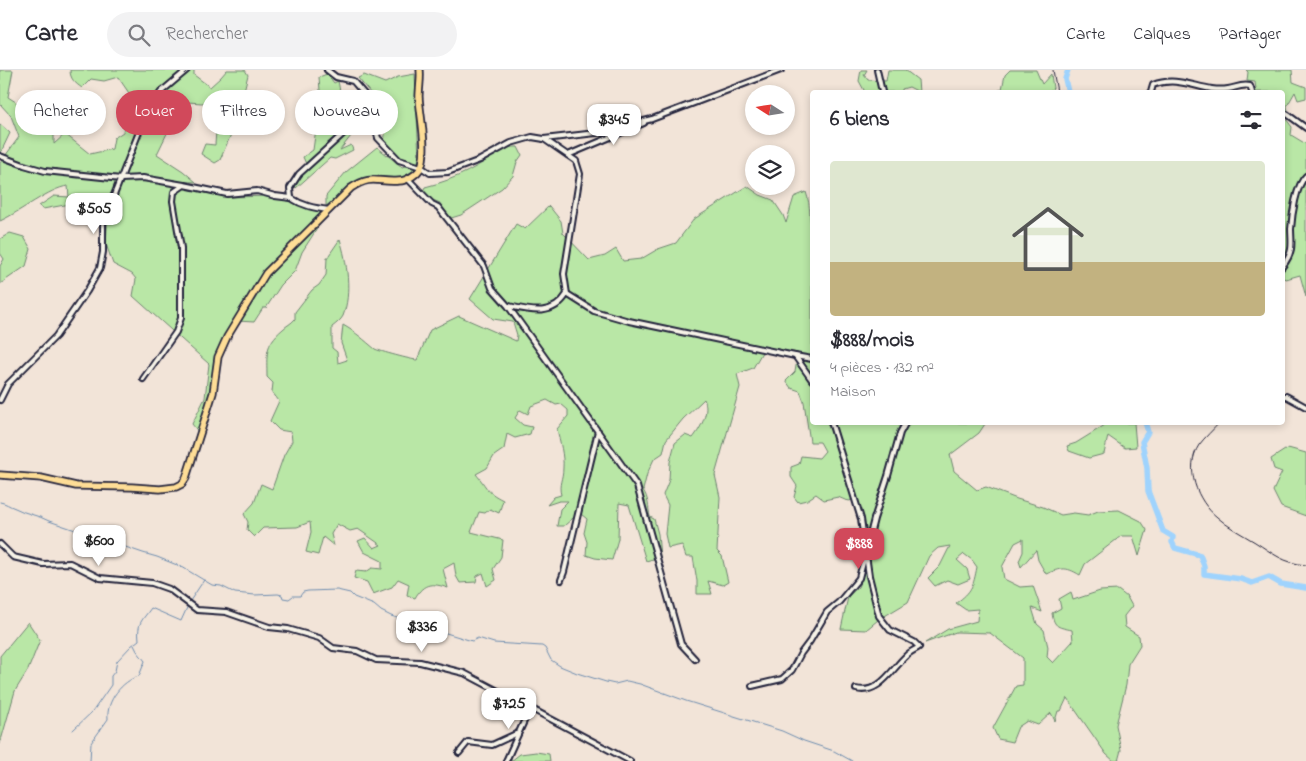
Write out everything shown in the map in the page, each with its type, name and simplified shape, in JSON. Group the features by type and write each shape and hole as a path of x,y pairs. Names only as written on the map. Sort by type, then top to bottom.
{"main road":[{"path":"0,475 41,478 76,486 160,489 176,488 182,484 186,478 207,414 214,386 218,357 227,337 266,273 351,188 362,181 372,179 399,181 408,179 421,167 424,152 419,98 420,70"}],"street":[{"path":"0,400 8,384 56,336 92,283 100,268 103,252 103,223 129,154 151,106 160,92 187,70"},
{"path":"327,70 336,77 353,81 361,90"},
{"path":"568,155 652,119 781,70"},
{"path":"877,70 882,90"},
{"path":"1152,90 1154,85 1162,82 1182,82 1214,89 1227,89 1243,84 1250,86 1251,90"},
{"path":"1285,114 1306,128"},
{"path":"377,135 398,160 421,167 430,173 448,172 480,160 512,143 532,137 544,139 596,133 652,119"},
{"path":"290,198 290,188 300,174 342,135"},
{"path":"508,306 532,311 552,308 563,300 567,294 564,274 580,174 576,161 544,139"},
{"path":"0,156 45,171 121,179 143,178 227,194 257,191 290,198 300,204 313,208 329,210"},
{"path":"1285,261 1291,249 1292,216 1299,188 1303,178 1306,176"},
{"path":"408,179 432,204 438,207 484,266 492,288 508,306 637,486 681,644 694,659"},
{"path":"143,379 176,332 181,318 181,248 173,200 174,192 184,185"},
{"path":"567,294 594,311 810,359"},
{"path":"795,356 810,377"},
{"path":"1285,396 1306,407"},
{"path":"831,425 860,519 869,576 879,616 890,630 914,642 919,647 906,655 877,686 869,690 856,689"},
{"path":"752,686 782,679 792,670 801,652 810,641 827,612 839,602 859,578 874,519 900,433 904,425"},
{"path":"561,580 598,431"},
{"path":"0,544 13,557 43,564 70,563 100,578 152,583 168,590 197,610 226,612 269,627 288,629 319,638 333,648 357,651 376,660 420,662 464,673 630,761"},
{"path":"506,761 530,708"},
{"path":"459,753 468,742 492,745 518,732"}],"green space":[{"path":"0,70 13,70 8,97 15,101 15,126 11,116 0,104"},
{"path":"70,70 194,70 194,75 210,87 227,70 245,70 248,75 244,90 202,90 202,103 192,102 192,90 127,90 118,77 104,81 91,79 82,88 73,80"},
{"path":"861,70 867,70 864,75 868,80 886,81 888,70 905,70 918,80 919,90 909,87 902,90 864,90 859,81"},
{"path":"1010,70 1036,70 1042,84 1051,74 1053,88 1051,90 1000,90 1002,89 1005,75"},
{"path":"1246,70 1292,70 1293,82 1306,87 1306,98 1298,100 1295,92 1287,106 1288,111 1285,110 1285,90 1255,90 1255,82 1247,81 1248,72"},
{"path":"327,74 334,83 338,81 340,90 320,90 319,77"},
{"path":"415,74 419,158 416,169 401,178 372,176 359,180 326,206 326,196 346,172 377,147 402,167 408,165 384,142 385,135 398,135 398,90 368,90 358,78 364,75 385,83 398,77"},
{"path":"1285,119 1292,127 1291,135 1306,144 1306,297 1300,275 1285,279"},
{"path":"0,124 10,133 1,152 0,151"},
{"path":"18,135 54,135 54,144 66,135 90,154 112,149 114,138 118,135 166,135 157,154 196,182 162,181 168,185 227,197 275,196 291,198 313,208 329,210 302,252 295,271 281,285 266,308 263,308 254,322 237,321 227,337 200,434 192,424 205,398 209,364 133,296 136,279 132,274 113,264 106,244 108,213 81,202 43,209 39,206 54,196 69,197 68,186 53,191 0,221 0,163 19,137"},
{"path":"216,135 231,135 220,160 215,163 201,154 205,144 215,145"},
{"path":"315,135 351,136 340,150 351,145 353,150 335,159 330,158 296,188 293,184 306,164 303,157 313,150"},
{"path":"505,147 518,147 522,155 517,162 513,176 502,188 461,215 448,219 441,209 440,203 422,193 425,187 467,172"},
{"path":"745,187 745,195 760,195 773,200 786,223 794,197 806,192 810,215 810,425 984,425 979,433 950,455 954,471 977,490 986,487 1061,515 1074,513 1088,515 1098,511 1119,510 1141,521 1147,530 1139,556 1133,536 1121,536 1085,564 1080,575 1063,569 1046,574 1038,560 1036,550 1021,567 1019,561 1023,552 1023,539 1015,543 1002,567 1004,579 1020,587 1033,586 1042,612 1032,608 1037,624 1044,630 1048,647 1047,657 1053,663 1073,641 1072,630 1058,626 1054,622 1052,613 1061,608 1059,599 1071,592 1073,600 1100,591 1118,590 1127,597 1132,606 1124,616 1125,627 1139,636 1140,645 1128,664 1126,685 1116,725 1121,750 1118,761 1114,761 1106,754 1067,698 1061,711 1058,711 1055,721 1051,713 1038,725 1027,721 1018,727 1012,742 998,739 993,728 1016,686 1023,685 1023,658 990,633 956,632 925,643 948,629 977,621 978,609 966,610 956,603 969,592 973,584 977,567 972,560 964,554 957,560 967,569 970,579 958,584 947,580 935,586 928,578 940,566 950,546 938,548 929,556 908,602 878,620 866,630 841,629 848,597 858,587 866,567 866,532 856,494 850,501 838,497 824,500 816,494 807,500 798,502 794,497 797,486 791,477 791,467 799,464 801,456 819,458 825,451 820,442 810,442 804,402 800,391 791,388 786,381 795,372 798,353 765,347 753,368 737,374 740,387 715,475 720,497 717,551 722,556 728,582 723,585 708,581 712,594 697,594 693,557 686,557 682,545 668,548 665,534 668,505 663,495 669,480 670,462 675,443 685,435 693,438 696,434 705,414 706,404 704,399 683,419 666,440 663,453 654,459 647,474 643,490 650,517 654,519 658,534 660,557 646,561 629,505 619,503 618,539 612,560 586,555 587,542 584,533 587,519 581,514 564,526 557,526 560,509 568,501 559,501 547,505 554,497 561,495 563,458 557,429 568,416 568,410 561,404 556,405 547,400 531,406 528,414 520,410 515,418 523,425 532,427 530,434 515,438 507,434 504,449 494,456 487,468 476,474 490,492 503,500 499,513 490,509 485,513 479,512 471,532 503,540 501,557 493,569 496,580 487,586 483,573 477,576 476,582 460,583 456,576 454,563 443,569 448,588 438,585 425,586 415,598 407,595 409,584 398,579 392,587 373,594 367,582 354,578 356,571 366,572 372,568 382,569 382,561 364,552 358,541 365,538 374,548 381,545 358,529 350,531 337,524 331,534 334,546 323,537 318,555 306,552 311,532 310,522 297,527 263,528 254,537 247,530 248,522 244,514 254,503 261,484 272,489 284,455 292,441 291,432 279,430 270,421 279,401 272,392 273,383 267,377 268,351 272,340 295,319 295,312 326,275 327,258 340,239 345,257 348,288 343,316 332,327 332,348 337,352 338,363 347,360 341,343 343,325 375,349 417,360 430,330 459,316 516,341 517,335 513,322 493,319 470,299 516,224 525,229 549,206 561,221 563,233 589,260 605,256 616,249 623,261 641,259 658,249 676,243 694,219"},
{"path":"10,233 24,237 31,249 26,266 0,284 0,266 4,259 0,253 0,239"},
{"path":"1105,425 1134,425 1136,447 1125,448 1108,436 1104,454 1089,458 1069,451 1067,446 1076,443"},
{"path":"1288,448 1306,453 1306,516 1281,507 1273,491 1282,472 1274,469 1271,459"},
{"path":"28,622 40,640 28,670 15,691 0,744 0,656"},
{"path":"536,752 549,754 550,761 511,761 520,754"}],"waterway":[{"path":"1068,70 1065,79 1068,90"},
{"path":"1146,425 1148,432 1142,442 1147,468 1148,491 1163,531 1173,537 1172,542 1175,548 1200,555 1204,566 1204,574 1241,579 1252,583 1269,577 1281,584 1306,588"},
{"path":"0,502 23,512 157,557 182,567 212,585 221,586 235,593 255,595 278,594 282,595 283,598 289,599 293,596 300,596 303,592 308,591 337,590 350,593 354,597 374,605 391,616 472,641 478,638 494,643 542,646 551,660 577,673 615,684 627,681 640,684 686,701 782,731 834,751 852,761"},
{"path":"73,730 93,711 111,685 111,676 115,671 117,661 139,640 140,625 151,608 181,621 190,601 204,580"},
{"path":"90,761 91,743 108,719 112,699 121,687 139,676 145,661 134,645"}],"railway":[{"path":"1053,70 1057,90"},
{"path":"1217,425 1199,445 1193,464 1195,484 1204,502 1226,524 1273,554 1285,560 1306,565"}]}
